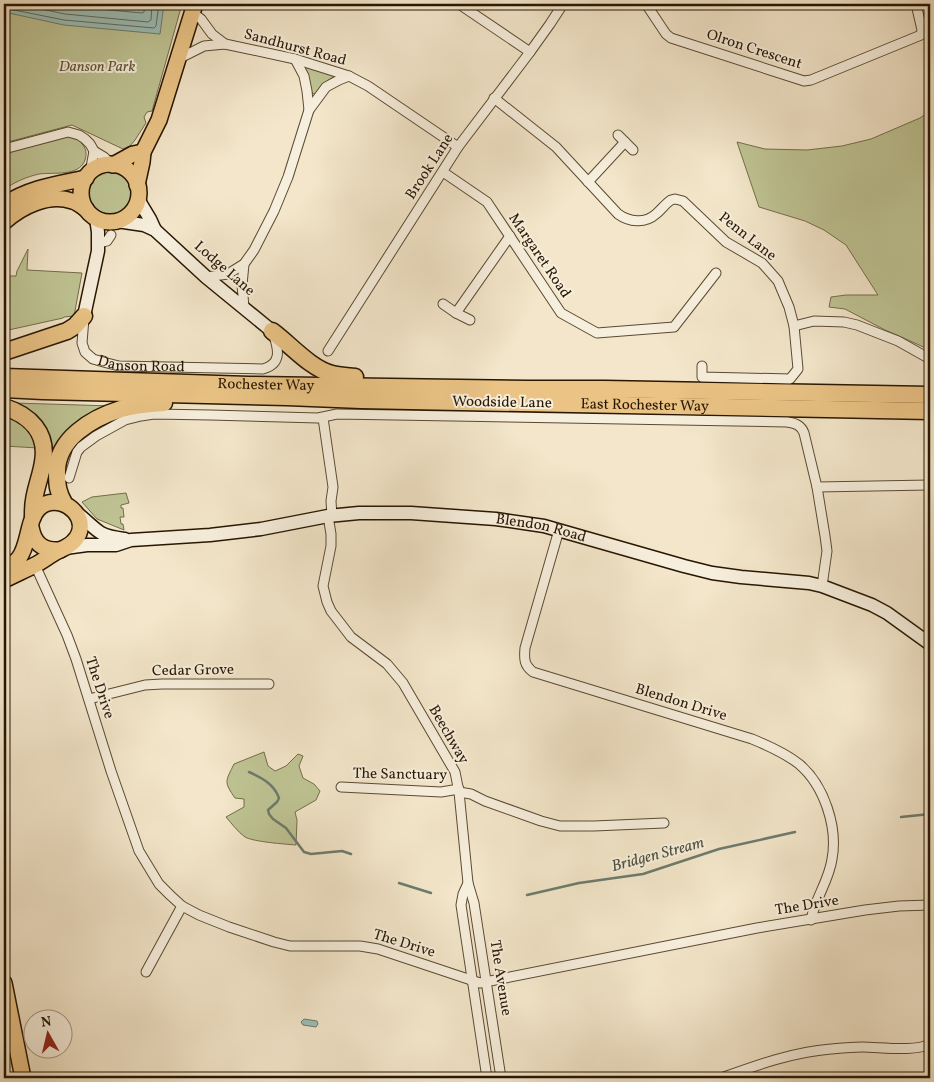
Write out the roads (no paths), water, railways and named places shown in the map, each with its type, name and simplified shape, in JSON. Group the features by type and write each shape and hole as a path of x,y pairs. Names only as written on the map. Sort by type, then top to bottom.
{"highway":[{"path":"4,352 66,331 75,326 84,316"},
{"path":"272,331 315,366 332,374 364,378 489,381 528,389"},
{"name":"Rochester Way","path":"4,377 528,389"},
{"name":"Rochester Way","path":"4,389 287,396 361,400"},
{"name":"East Rochester Way","path":"528,389 930,395"},
{"path":"64,503 58,491 57,469 59,456 64,446 88,425 121,410 149,404 165,403 330,404 361,400"},
{"name":"East Rochester Way","path":"361,400 930,412"},
{"path":"4,407 30,420 39,430 42,440 43,462 34,501 32,522"}],"main road":[{"path":"4,222 10,216 29,205 51,198 74,201 91,214 109,222 114,228 130,214 135,207 143,152 159,120 194,8"},
{"path":"112,165 133,154 143,152"},
{"path":"4,205 16,197 31,191 88,175 104,165 121,167 128,171 134,178 138,192"},
{"path":"88,175 82,185 81,193 82,201 91,214"},
{"name":"Lodge Lane","path":"138,192 155,230"},
{"name":"Danson Road","path":"84,316 98,243 91,214"},
{"name":"Lodge Lane","path":"114,228 144,226 155,230 206,277 272,331"},
{"path":"4,569 18,560 36,511 47,503 64,503"},
{"name":"Blendon Road","path":"64,503 98,531 106,535 131,540"},
{"name":"Blendon Road","path":"32,522 33,536 37,542 44,548 52,550 87,545 116,545 131,540 210,535 260,529 330,516 382,512 435,514 526,522 712,573 822,586 881,609 930,644"},
{"name":"Blendon Road","path":"4,580 35,565 74,541 79,532 80,521 78,514"},
{"path":"4,983 23,1078"}],"street":[{"path":"460,4 530,52"},
{"name":"Brook Lane","path":"328,351 458,147 530,52 563,4"},
{"name":"Olron Crescent","path":"646,4 670,38 804,81 811,80 921,35 922,30 916,4"},
{"name":"Sandhurst Road","path":"194,8 212,34 225,44"},
{"name":"Sandhurst Road","path":"178,59 204,46 225,44 295,59 350,76 368,86 458,147"},
{"path":"295,59 304,76 309,110"},
{"path":"206,277 228,274 244,264 254,250 274,211 309,110 326,87 350,76"},
{"path":"494,98 556,147 588,182 622,138 633,150"},
{"path":"4,149 68,132 86,139 94,151 104,156 112,165"},
{"path":"88,175 94,151"},
{"name":"Margaret Road","path":"443,172 487,202 561,314 597,333 674,327 716,273"},
{"name":"Penn Lane","path":"588,182 618,214 629,220 646,220 655,216 671,200 683,201 726,242 762,263 778,281 789,307 794,326 798,369 790,379 702,377 702,366"},
{"path":"98,243 106,241 114,228"},
{"path":"456,313 510,236"},
{"path":"244,264 242,285 244,307"},
{"path":"443,304 470,320"},
{"name":"Danson Road","path":"84,316 82,343 85,352 93,359 119,366 270,368 278,354 278,347 272,331"},
{"path":"794,326 814,321 844,322 857,325 898,341 930,360"},
{"name":"Woodside Lane","path":"69,478 77,452 81,447 96,436 125,420 154,414 323,418 337,414 351,414 792,422 800,426 804,433 826,536 827,549 822,586"},
{"name":"Beechway","path":"323,418 333,487 330,516 331,546 323,586 327,602 331,611 351,637 392,668 403,683 455,772 459,790"},
{"path":"816,487 930,485"},
{"name":"Blendon Drive","path":"559,530 526,648 524,657 528,668 544,676 752,739 786,755 800,765 820,790 832,825 833,858 811,920"},
{"name":"The Drive","path":"35,565 67,635 139,851 159,884 182,906 222,924 290,946 360,946 378,949 472,982 487,983 757,928 865,910 930,905"},
{"name":"Cedar Grove","path":"89,699 145,685 269,684"},
{"name":"The Sanctuary","path":"341,787 441,792 459,790"},
{"path":"459,790 485,801 560,826 664,823"},
{"name":"The Avenue","path":"459,790 468,883 474,902 502,1078"},
{"name":"The Avenue","path":"468,883 461,905 487,1078"},
{"path":"146,972 182,906"},
{"path":"721,1078 759,1064 804,1053 861,1047 911,1048 930,1044"}],"water":[{"path":"4,4 164,4 160,34 64,25 4,12"},
{"path":"304,1019 317,1021 318,1024 316,1027 303,1025 301,1022"}],"waterway":[{"name":"Bridgen Stream","path":"249,772 263,779 277,793 279,798 268,810 269,814 286,828 304,852 311,854 342,851 351,854"},
{"name":"Bridgen Stream","path":"901,817 930,814"},
{"name":"Bridgen Stream","path":"527,895 579,883 643,874 719,849 795,832"},
{"name":"Bridgen Stream","path":"399,883 431,893"}],"park label":[{"name":"Danson Park","path":"97,67"}]}
